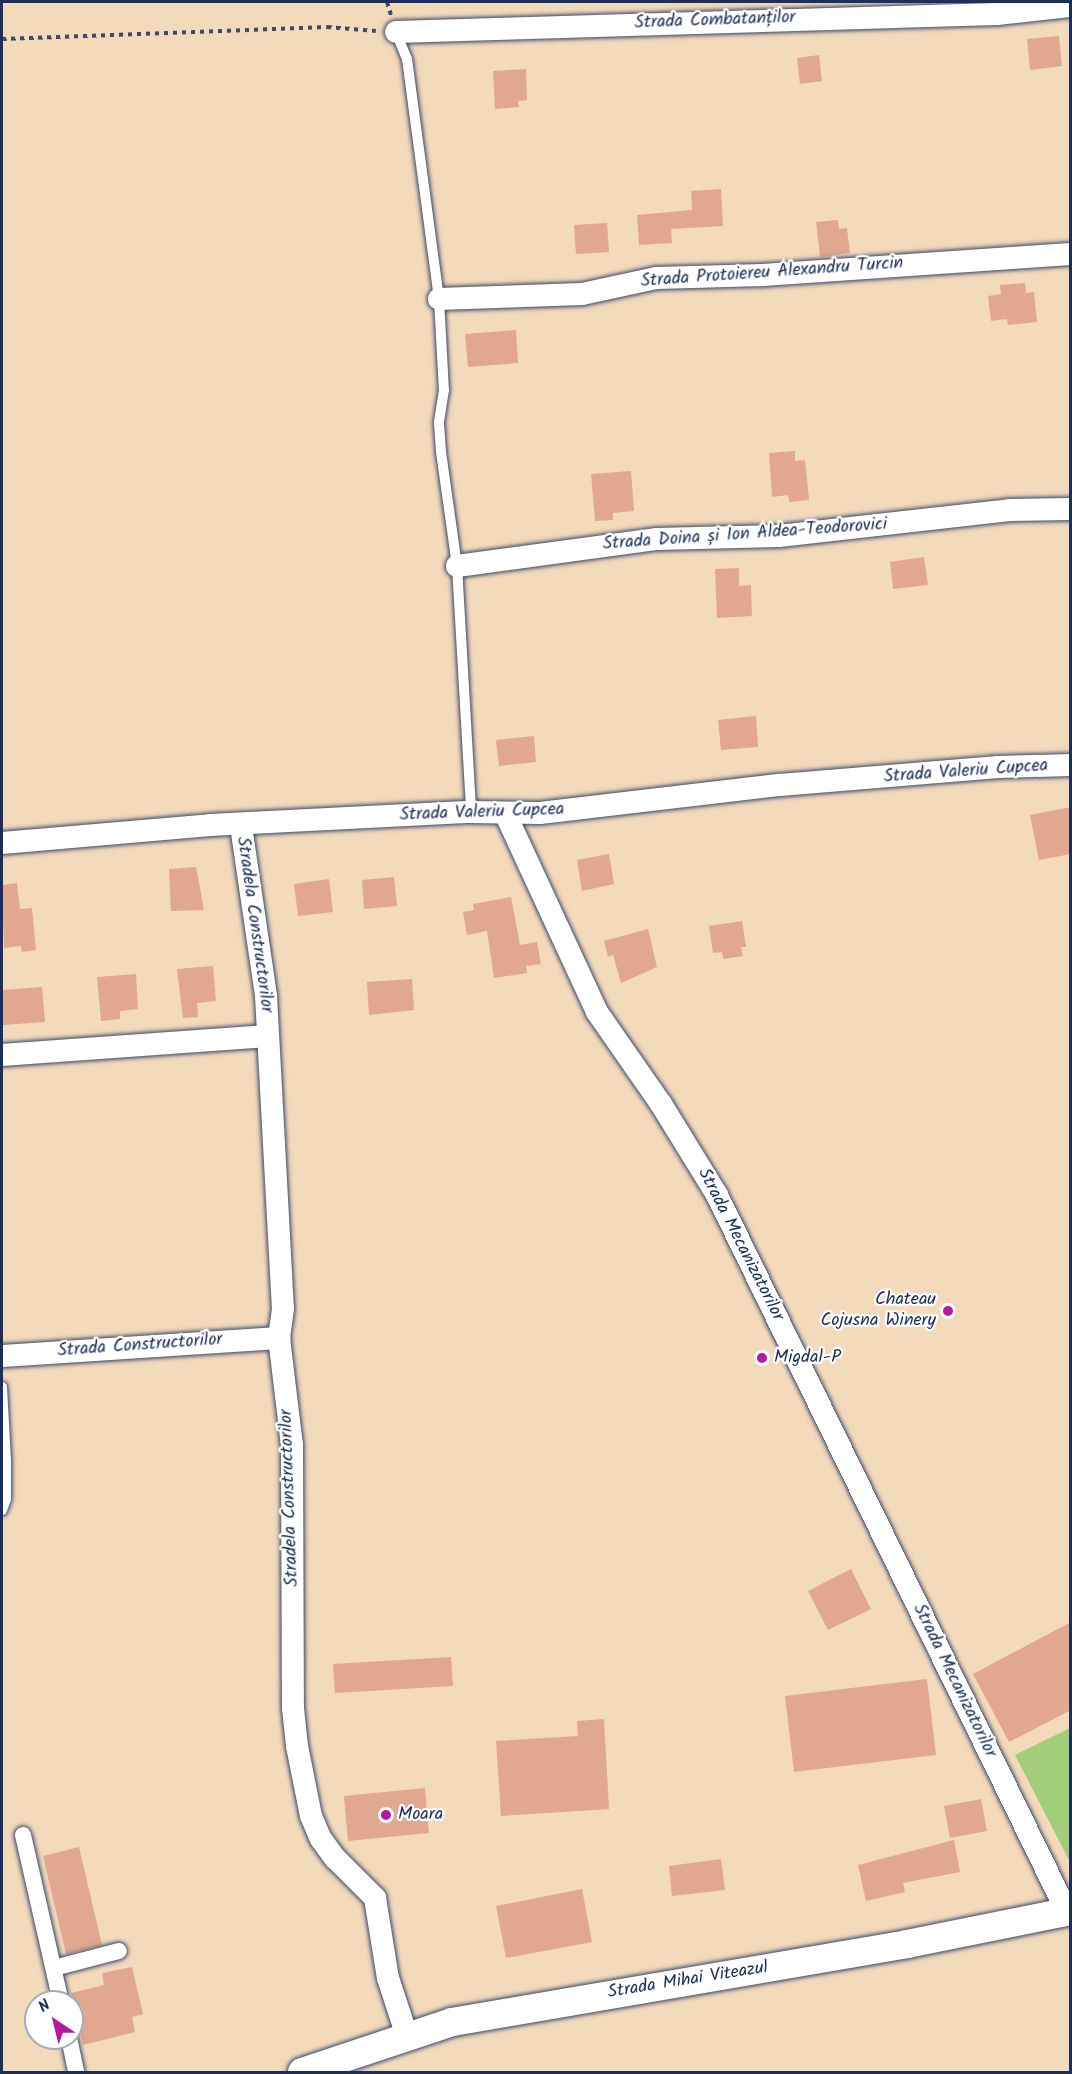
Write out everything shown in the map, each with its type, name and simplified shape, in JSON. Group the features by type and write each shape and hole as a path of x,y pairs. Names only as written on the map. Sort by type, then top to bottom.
{"street":[{"name":"Strada Combatanților","path":"396,32 997,14 1071,6"},
{"name":"Strada Protoiereu Alexandru Turcin","path":"439,299 582,294 656,278 763,275 1071,254"},
{"name":"Strada Doina și Ion Aldea-Teodorovici","path":"457,566 657,539 779,536 1010,510 1071,509"},
{"name":"Strada Valeriu Cupcea","path":"2,843 210,825 241,826 471,812 506,815 792,784 998,767 1071,765"},
{"name":"Strada Mecanizatorilor","path":"506,815 597,1012 717,1195 1069,1911"},
{"name":"Stradela Constructorilor","path":"241,826 266,996 283,1309 279,1338 292,1445 293,1708 303,1784 321,1839 335,1858 375,1898 388,1978 407,2036"},
{"path":"2,1055 267,1036"},
{"name":"Strada Constructorilor","path":"2,1356 279,1338"},
{"path":"23,1835 59,1990"},
{"name":"Strada Mihai Viteazul","path":"308,2072 407,2036 514,2010 896,1946 1069,1911"},
{"path":"54,1968 119,1951"},
{"path":"71,2050 76,2073"}],"lane":[{"path":"396,32 407,58 439,299 444,390 439,423 457,566 471,812"},
{"path":"2,1387 6,1460 6,1499 2,1510"}],"path":[{"path":"2,39 327,27 396,32"}],"green space":[{"path":"1070,1728 1070,1862 1015,1755"}],"building":[{"path":"1059,36 1062,66 1030,70 1027,39"},
{"path":"819,55 822,81 800,84 797,58"},
{"path":"526,69 527,100 518,101 519,107 495,109 493,71"},
{"path":"721,189 723,226 671,229 672,243 639,245 637,215 692,210 691,191"},
{"path":"838,220 839,229 847,228 850,253 820,257 816,222"},
{"path":"607,223 609,252 576,254 574,225"},
{"path":"1025,283 1026,293 1034,292 1037,322 1008,325 1007,319 991,321 988,296 1001,294 1000,285"},
{"path":"516,330 518,363 468,367 465,334"},
{"path":"795,451 795,461 805,460 809,500 789,502 788,495 772,497 769,453"},
{"path":"631,471 634,511 613,513 613,520 595,521 591,474"},
{"path":"924,557 928,585 893,589 890,562"},
{"path":"739,568 739,586 751,585 752,616 717,618 715,569"},
{"path":"756,716 758,747 721,750 718,720"},
{"path":"534,736 536,762 499,766 496,740"},
{"path":"1071,807 1071,854 1039,860 1030,815"},
{"path":"609,854 614,884 582,891 577,860"},
{"path":"196,867 204,910 171,911 169,869"},
{"path":"394,877 397,906 364,909 362,880"},
{"path":"329,879 333,912 298,916 294,884"},
{"path":"17,883 20,909 32,908 36,950 22,952 21,946 4,948 2,885"},
{"path":"511,897 520,945 537,942 541,964 526,966 527,973 494,978 487,931 467,935 463,912 474,910 473,904"},
{"path":"742,921 746,947 741,947 743,956 723,959 722,952 713,953 709,926"},
{"path":"648,929 657,967 621,983 613,955 608,957 604,941"},
{"path":"213,966 216,1001 197,1003 198,1017 183,1018 177,969"},
{"path":"136,974 138,1009 120,1011 120,1019 101,1021 97,977"},
{"path":"412,979 414,1010 369,1015 367,982"},
{"path":"42,987 45,1022 3,1025 2,990"},
{"path":"851,1569 871,1609 828,1630 808,1591"},
{"path":"1071,1622 1071,1710 1009,1742 973,1674"},
{"path":"451,1657 453,1686 335,1693 333,1664"},
{"path":"927,1679 936,1755 794,1772 785,1696"},
{"path":"604,1719 609,1809 501,1816 496,1741 578,1736 577,1721"},
{"name":"Moara","path":"425,1788 429,1833 348,1841 344,1796"},
{"path":"981,1799 987,1831 950,1838 944,1806"},
{"path":"954,1840 960,1872 903,1883 905,1892 866,1901 858,1865"},
{"path":"79,1847 102,1945 66,1954 43,1856"},
{"path":"721,1859 725,1890 672,1896 669,1866"},
{"path":"582,1889 592,1942 506,1958 496,1906"},
{"path":"132,1967 143,2014 132,2017 135,2032 84,2045 83,1990 104,1985 102,1973"}],"place":[{"name":"Chateau Cojusna Winery","path":"948,1311"},
{"name":"Migdal-P","path":"762,1358"},
{"name":"Moara","path":"386,1815"}]}
